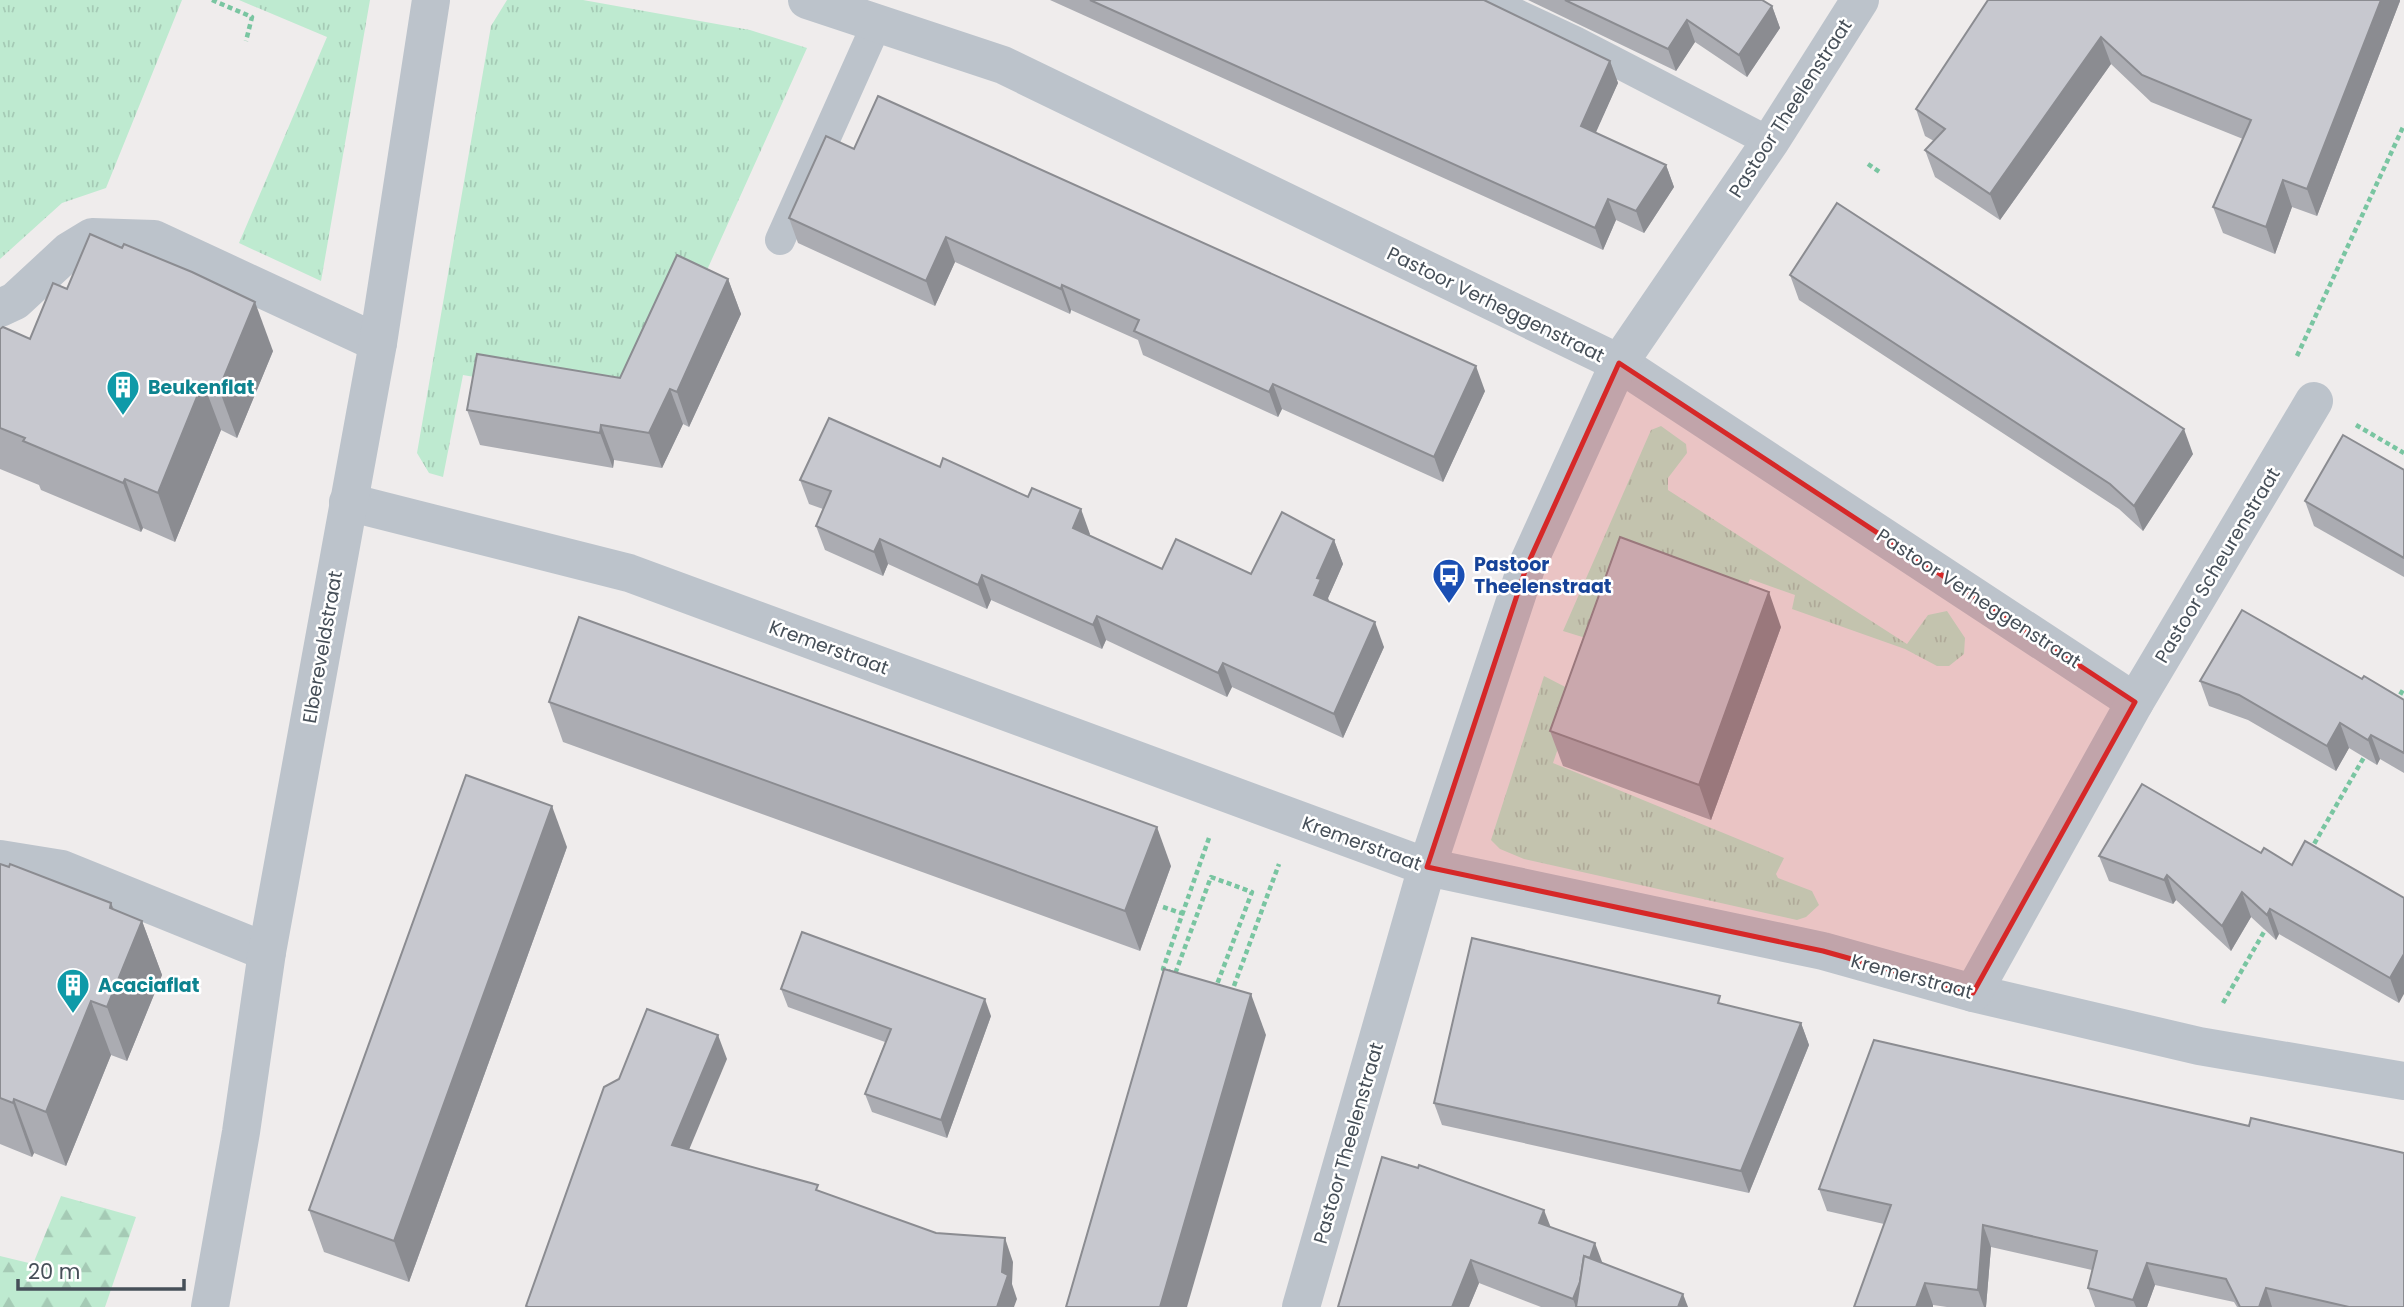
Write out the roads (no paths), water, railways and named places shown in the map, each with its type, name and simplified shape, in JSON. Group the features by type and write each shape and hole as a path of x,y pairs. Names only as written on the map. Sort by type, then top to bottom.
{"street":[{"name":"Elbereveldstraat","path":"210,1307 241,1132 267,952 378,343 430,0"},
{"name":"Pastoor Verheggenstraat","path":"807,0 878,21 1003,65 1619,363 2135,702"},
{"name":"Pastoor Theelenstraat","path":"1301,1307 1427,867 1526,568 1619,363 1770,142 1860,0"},
{"path":"0,308 15,301 69,251 92,237 154,239 378,343"},
{"name":"Pastoor Scheurenstraat","path":"1973,993 2135,702 2314,401"},
{"name":"Kremerstraat","path":"348,502 629,573 1427,867 1823,951 1973,993 2199,1046 2404,1081"},
{"path":"0,859 62,869 267,952"}],"lane":[{"path":"1488,0 1575,41 1770,142"},
{"path":"780,240 878,21"}],"place":[{"name":"Beukenflat","path":"123,417"},
{"name":"Pastoor Theelenstraat","path":"1449,605"},
{"name":"Acaciaflat","path":"73,1015"}]}
